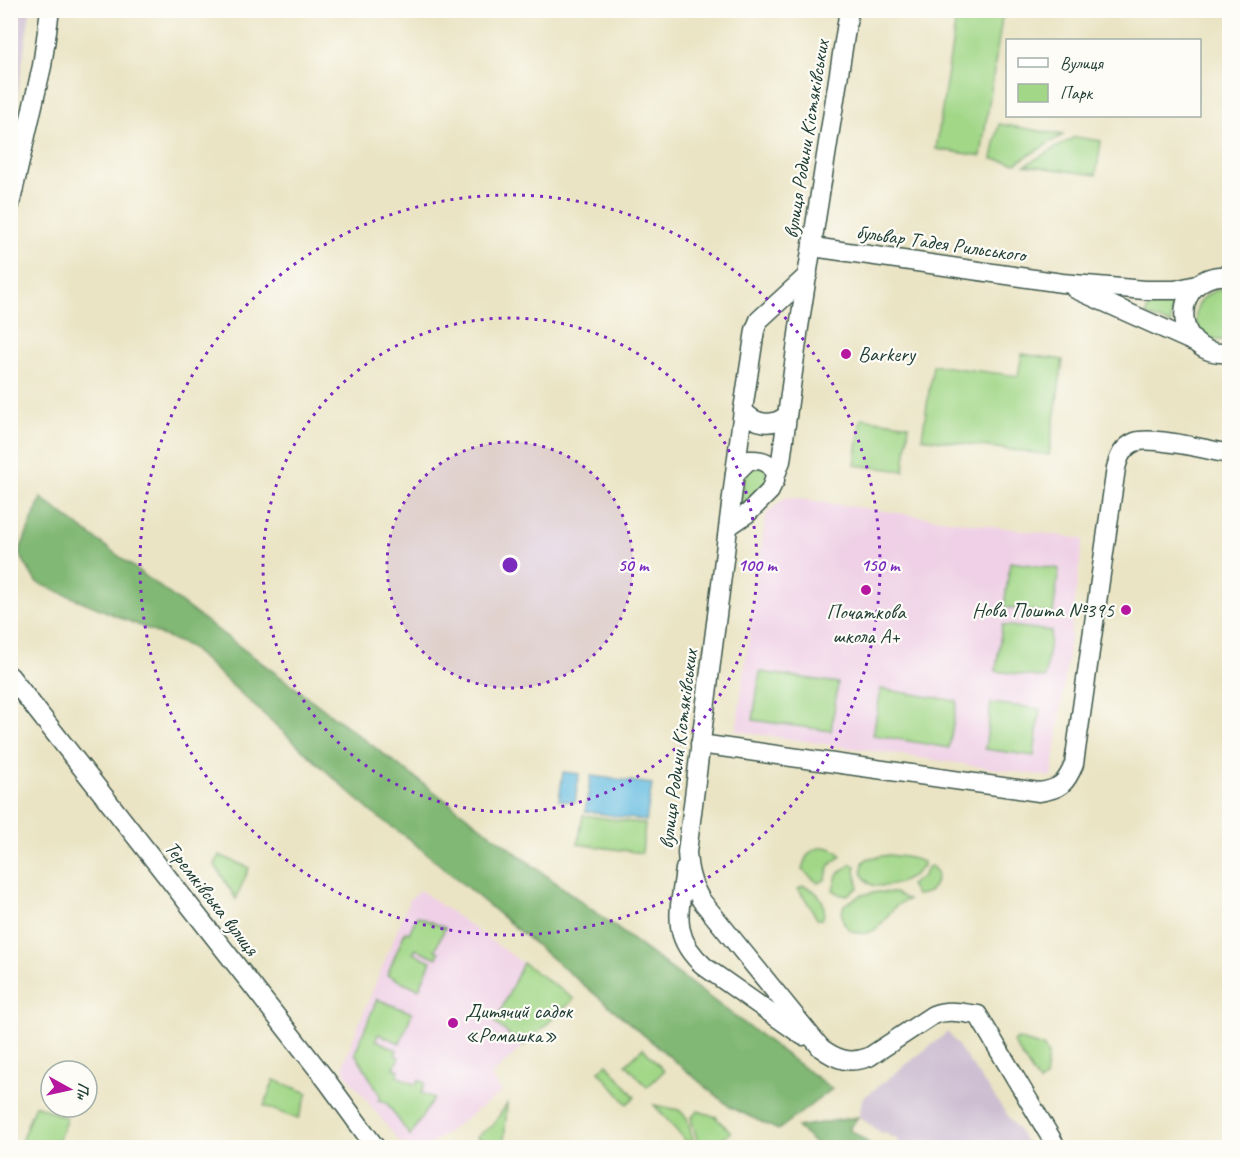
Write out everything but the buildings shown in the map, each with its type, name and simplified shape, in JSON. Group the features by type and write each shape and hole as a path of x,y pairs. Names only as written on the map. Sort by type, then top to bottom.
{"street":[{"path":"10,205 42,66 50,10"},
{"name":"вулиця Родини Кістяківських","path":"729,526 762,501 770,491 781,461 799,327 849,10"},
{"name":"бульвар Тадея Рильського","path":"813,247 1062,283 1144,290 1175,290 1197,285 1208,278 1220,275 1230,276"},
{"name":"вулиця Родини Кістяківських","path":"808,275 762,317 755,330 700,744 687,852 688,872 700,900 821,1048 845,1061 860,1060 869,1057 933,1015 949,1010 978,1015 1058,1148"},
{"name":"бульвар Тадея Рильського","path":"1062,283 1201,347 1230,369"},
{"path":"1197,285 1188,295 1184,307 1184,320 1188,333 1201,347 1219,354 1230,353"},
{"path":"762,317 774,312 786,313 793,317 799,327"},
{"path":"743,410 753,419 770,423 776,423 787,415"},
{"path":"700,744 1039,792 1053,790 1067,780 1074,764 1120,453 1134,443 1148,440 1230,454"},
{"path":"735,474 749,460 759,459 768,463 773,469 775,482"},
{"name":"Теремківська вулиця","path":"10,676 327,1081 376,1148"},
{"path":"687,852 680,922 684,944 705,967 821,1048"}],"shaded area":[{"path":"10,11 30,11 11,137"},
{"path":"786,497 1083,539 1052,777 736,731 766,514"},
{"name":"Дитячий садок «Ромашка»","path":"420,890 573,999 491,1076 502,1092 427,1147 410,1147 406,1143 402,1145 344,1072 344,1061 410,899"},
{"path":"948,1032 1030,1147 903,1147 893,1136 884,1132 883,1134 859,1117 862,1099"}],"green space":[{"path":"957,11 1003,11 981,156 936,149"},
{"path":"999,124 1063,135 1016,163 992,159"},
{"path":"1075,137 1101,141 1096,175 1025,165"},
{"path":"1217,290 1229,291 1229,340 1217,340 1207,336 1200,330 1196,321 1199,304 1206,296"},
{"path":"1150,299 1174,301 1171,325 1146,315"},
{"path":"1022,354 1063,360 1049,455 922,438 933,365 1018,376"},
{"path":"861,418 909,425 904,471 855,465"},
{"path":"765,466 768,483 738,512 746,470"},
{"path":"41,498 832,1089 778,1130 730,1107 409,839 371,812 190,647 36,582 19,553"},
{"path":"1010,562 1059,569 1053,614 1004,607"},
{"path":"1002,625 1051,631 1045,678 996,671"},
{"path":"760,672 838,683 831,731 753,720"},
{"path":"881,689 957,701 949,748 873,735"},
{"path":"991,703 1040,709 1034,756 985,749"},
{"path":"583,815 645,824 642,853 578,844"},
{"path":"825,847 833,849 841,856 830,865 825,880 818,883 802,870 809,854"},
{"path":"219,855 249,868 236,899 215,865"},
{"path":"889,855 915,859 923,862 923,866 900,883 887,886 872,885 863,875 864,861"},
{"path":"851,864 856,866 858,888 847,895 841,895 833,890 837,875"},
{"path":"931,866 937,872 936,882 929,891 916,895 910,885 923,876"},
{"path":"803,886 821,898 824,908 822,919 817,919 798,889"},
{"path":"878,892 895,893 908,900 894,908 873,931 859,933 850,930 842,918 844,905 861,895"},
{"path":"417,916 445,928 435,950 439,952 437,958 416,949 413,953 431,961 419,989 387,975 405,932 409,933"},
{"path":"523,963 574,999 523,1046 495,1023"},
{"path":"377,999 412,1013 400,1043 378,1034 376,1040 397,1050 395,1055 399,1057 394,1068 399,1070 397,1076 416,1085 419,1080 425,1083 421,1093 434,1098 410,1136 386,1102 378,1100 381,1097 355,1053"},
{"path":"1017,1039 1043,1047 1048,1054 1045,1079 1039,1083 1013,1042"},
{"path":"643,1048 664,1071 647,1087 626,1064"},
{"path":"607,1064 635,1097 627,1104 599,1071"},
{"path":"274,1080 308,1093 298,1119 264,1106"},
{"path":"507,1104 504,1143 500,1147 476,1137 493,1125"},
{"path":"35,1105 39,1107 39,1119 67,1119 56,1147 19,1147"},
{"path":"654,1105 679,1110 687,1118 695,1147 691,1147"},
{"path":"698,1111 717,1117 731,1132 713,1147 699,1147 691,1118"},
{"path":"858,1117 849,1129 874,1147 819,1147 797,1127"}],"water":[{"path":"563,772 579,774 575,802 559,800"},
{"path":"591,776 652,784 646,821 585,811"}],"place":[{"name":"Barkery","path":"846,354"},
{"name":"Початкова школа А+","path":"866,590"},
{"name":"Нова Пошта №395","path":"1126,610"},
{"name":"Дитячий садок «Ромашка»","path":"453,1023"}]}
